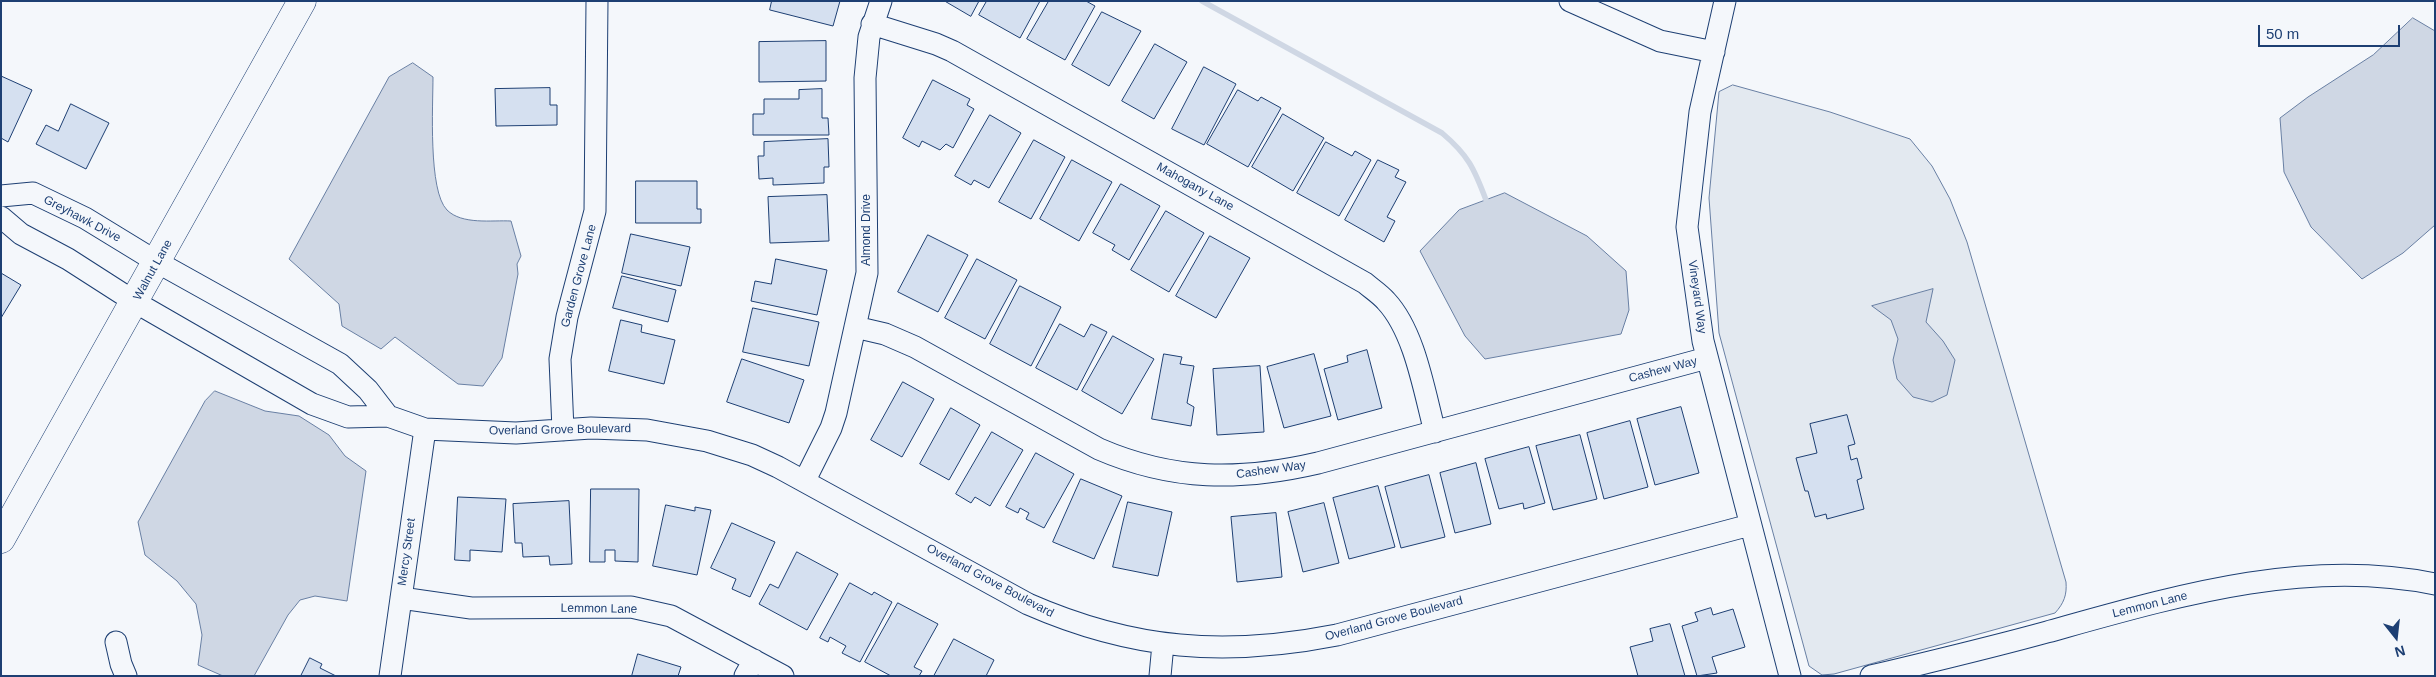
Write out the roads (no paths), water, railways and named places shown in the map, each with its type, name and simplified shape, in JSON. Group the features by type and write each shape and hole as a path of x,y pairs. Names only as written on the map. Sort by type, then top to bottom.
{"main road":[{"name":"Walnut Lane","path":"1,538 302,1"}],"street":[{"name":"Garden Grove Lane","path":"563,430 560,359 568,317 595,211 597,1"},
{"name":"Almond Drive","path":"804,480 831,428 836,413 868,264 866,51 872,24 881,1"},
{"path":"1570,1 1660,41 1714,52"},
{"name":"Vineyard Way","path":"1725,1 1700,112 1687,227 1703,341 1790,676"},
{"name":"Mahogany Lane","path":"872,24 952,51 1365,282 1387,302 1401,322 1412,349 1435,432"},
{"name":"Greyhawk Drive","path":"1,196 33,193 85,218 157,262"},
{"path":"1,216 21,234 68,259 135,302"},
{"path":"157,262 340,364 368,390 388,416"},
{"name":"Overland Grove Boulevard","path":"135,302 312,404 348,418 388,416 425,429 516,433 621,428 679,434 737,450 804,480 1028,604 1089,628 1163,644 1198,648 1254,647 1302,642 1337,635 1750,524"},
{"name":"Cashew Way","path":"855,327 899,339 1099,449 1124,460 1152,468 1220,476 1254,475 1318,463 1707,358"},
{"name":"Mercy Street","path":"390,676 425,429"},
{"name":"Lemmon Lane","path":"1871,676 2216,588 2312,575 2346,574 2435,584"},
{"name":"Lemmon Lane","path":"401,598 471,608 631,607 671,616 749,668 783,676"},
{"path":"116,642 126,676"},
{"path":"1160,676 1163,644"}],"waterway":[{"path":"1202,1 1442,133 1464,155 1478,179 1486,200"}]}
